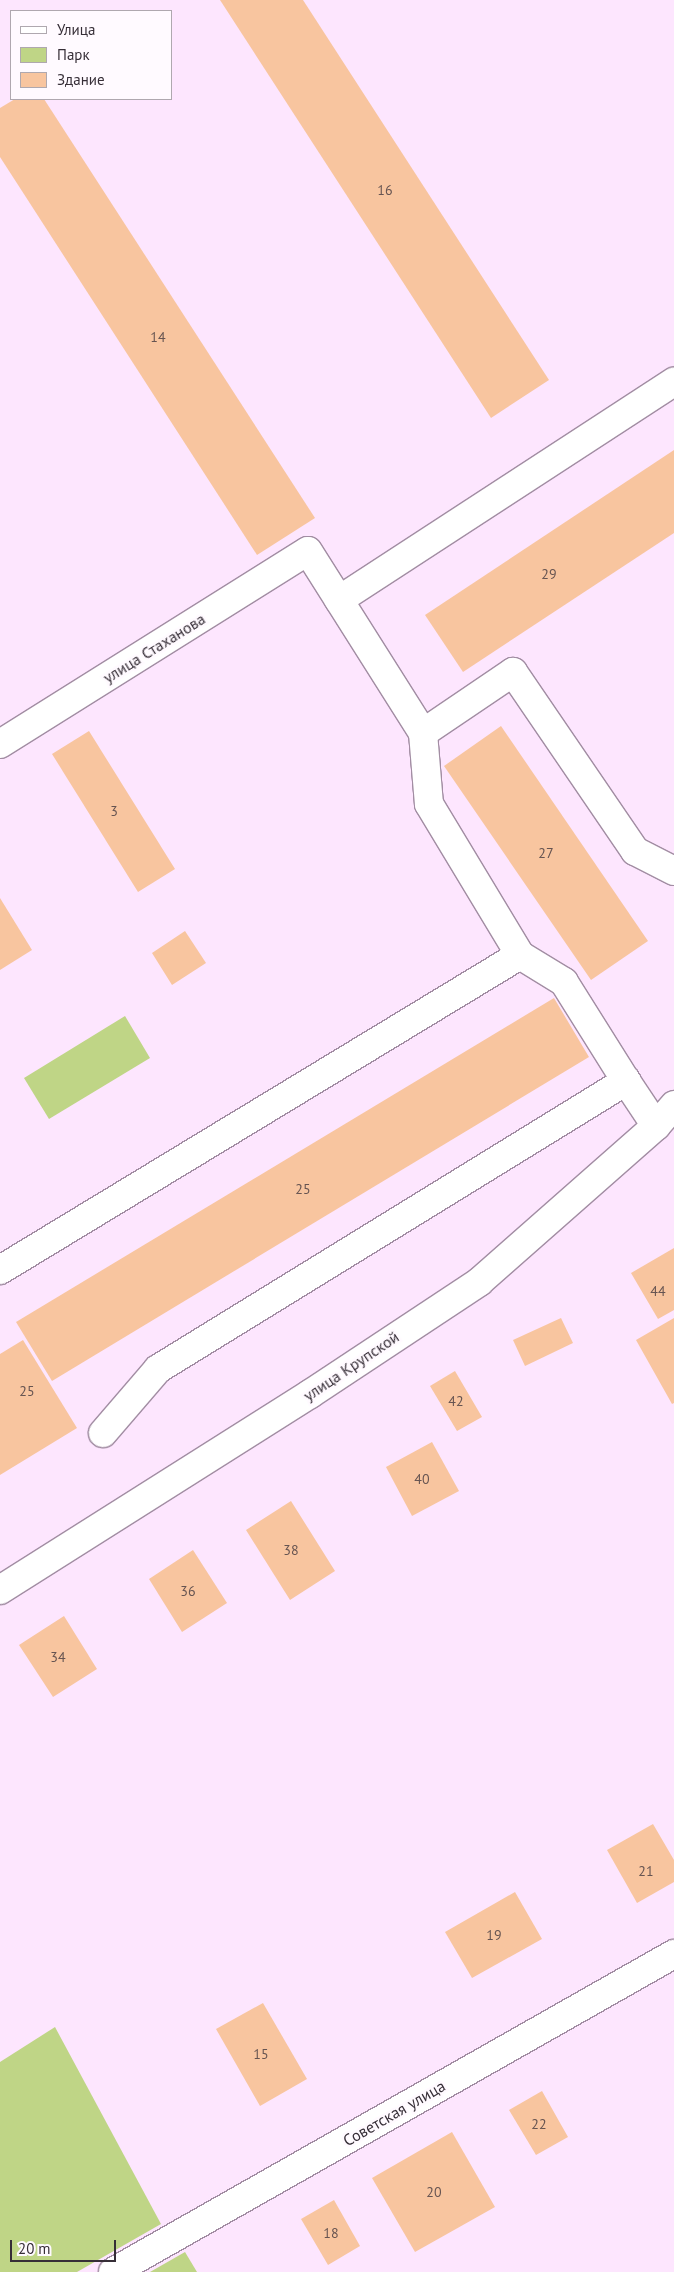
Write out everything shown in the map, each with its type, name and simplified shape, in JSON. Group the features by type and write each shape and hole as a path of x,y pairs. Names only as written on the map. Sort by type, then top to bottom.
{"street":[{"path":"656,1126 564,982 520,954 429,804 423,734 339,600 674,382"},
{"name":"улица Стаханова","path":"0,744 308,551 339,600"},
{"path":"423,734 514,672 634,851 674,872"},
{"path":"0,1270 520,954"},
{"path":"102,1433 158,1369 626,1081"},
{"name":"улица Крупской","path":"0,1590 310,1394 479,1282 656,1126 674,1105"},
{"name":"Советская улица","path":"113,2272 674,1954"}],"green space":[{"path":"125,1016 150,1058 49,1119 24,1078"},
{"path":"55,2027 161,2224 77,2272 0,2272 0,2062"},
{"path":"185,2252 197,2272 150,2272"}],"building":[{"path":"220,0 303,0 549,380 491,418"},
{"path":"13,100 45,100 315,518 257,555 0,157 0,108"},
{"path":"674,450 674,533 463,672 425,615"},
{"path":"501,726 648,941 591,980 444,766"},
{"path":"89,731 175,869 138,892 52,754"},
{"path":"0,898 32,950 0,970"},
{"path":"185,931 206,963 172,985 152,953"},
{"path":"554,998 589,1057 52,1381 16,1322"},
{"path":"674,1248 674,1310 658,1319 631,1273"},
{"path":"561,1318 573,1343 525,1366 513,1340"},
{"path":"674,1318 674,1403 672,1404 636,1340"},
{"path":"23,1340 77,1428 0,1475 0,1354"},
{"path":"455,1371 482,1417 457,1431 430,1386"},
{"path":"432,1442 459,1491 412,1516 386,1467"},
{"path":"291,1501 335,1571 290,1600 246,1530"},
{"path":"193,1550 227,1603 182,1632 149,1579"},
{"path":"64,1616 97,1669 53,1697 19,1645"},
{"path":"653,1824 674,1860 674,1882 637,1903 607,1850"},
{"path":"515,1892 542,1939 472,1978 445,1932"},
{"path":"263,2003 307,2079 260,2106 216,2029"},
{"path":"542,2091 568,2137 536,2155 509,2110"},
{"path":"452,2132 495,2207 415,2252 372,2178"},
{"path":"334,2200 360,2246 328,2265 301,2219"}]}
